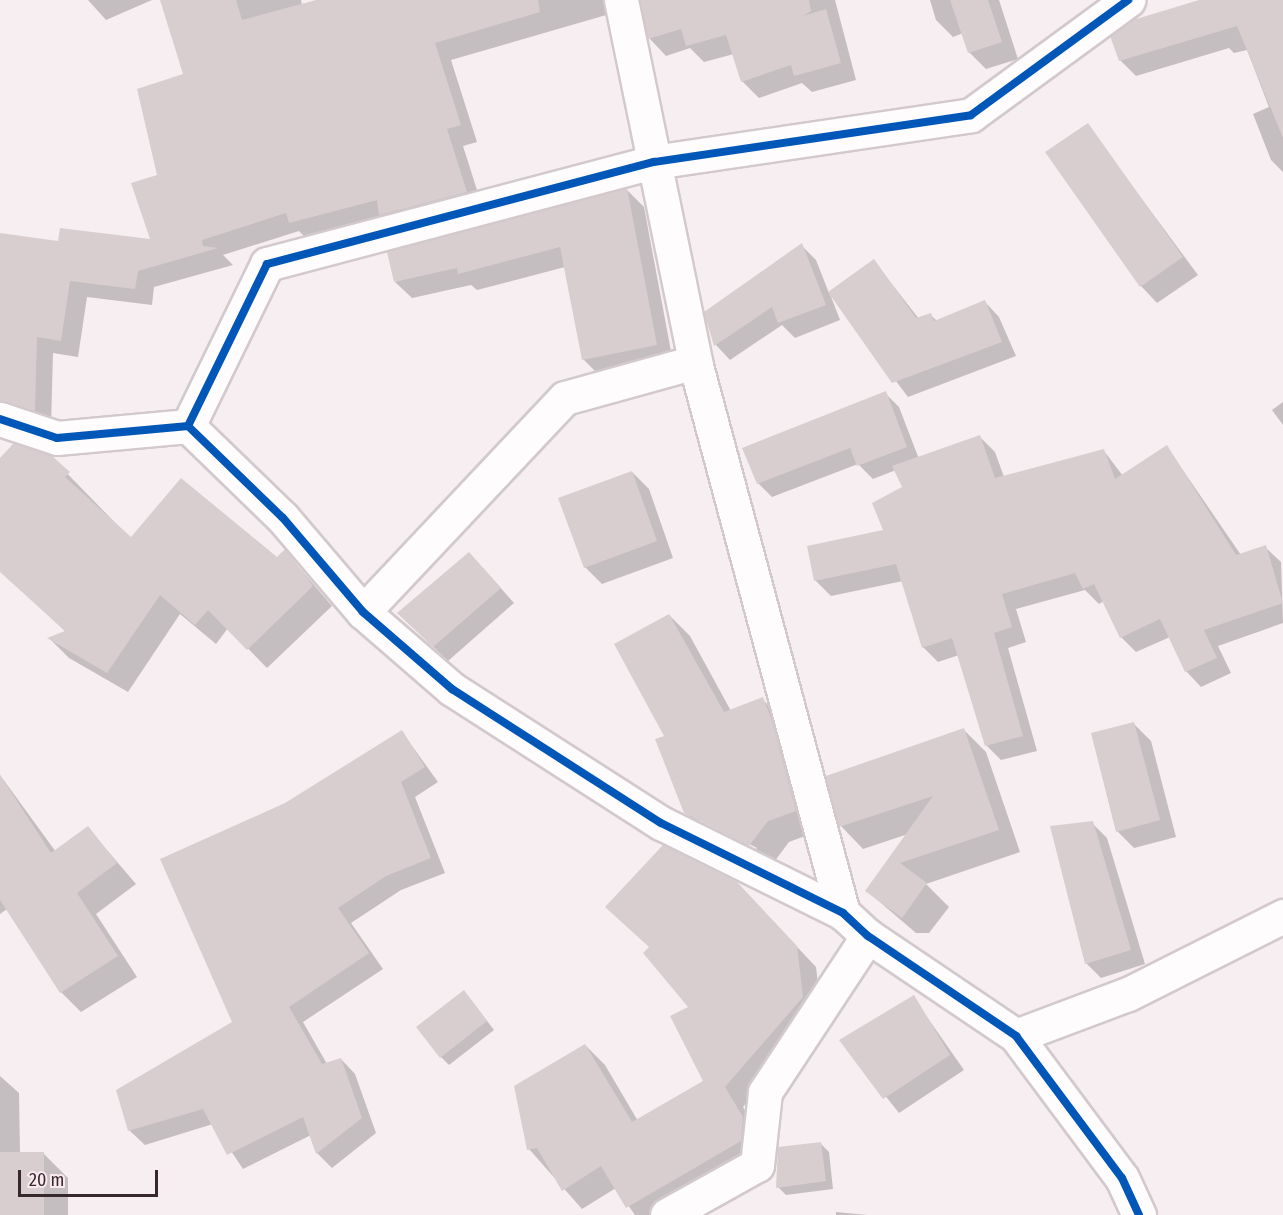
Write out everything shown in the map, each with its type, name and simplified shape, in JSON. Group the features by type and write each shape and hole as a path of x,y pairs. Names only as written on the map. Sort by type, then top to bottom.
{"street":[{"path":"621,0 695,362 843,913"},
{"path":"188,426 267,264 654,162 971,115 1128,0"},
{"path":"363,612 565,398 695,362"},
{"path":"0,419 57,438 188,426 282,519 363,612 452,689 661,823 843,913 868,936 1016,1036 1122,1178 1139,1215"},
{"path":"1016,1036 1128,994 1283,916"},
{"path":"667,1215 757,1165 765,1092 868,936"}],"building":[{"path":"160,0 236,0 242,20 316,0 538,0 540,12 435,43 461,125 447,129 467,192 379,215 377,200 289,223 286,213 202,240 203,246 218,248 138,271 135,289 70,281 61,341 37,337 35,411 0,401 0,233 58,241 60,228 150,239 131,183 157,175 137,89 183,74"},
{"path":"640,0 809,0 811,11 803,16 826,9 841,63 794,76 791,65 741,82 726,35 686,46 681,29 648,39"},
{"path":"950,0 988,0 1002,42 968,53"},
{"path":"1199,0 1283,0 1283,138 1237,26 1119,61 1110,36 1133,20"},
{"path":"1088,123 1183,257 1140,287 1045,152"},
{"path":"627,188 657,345 582,360 560,247 458,274 457,268 394,282 387,252"},
{"path":"802,243 826,305 778,323 772,307 714,346 704,312"},
{"path":"874,259 916,318 931,313 934,321 985,300 1002,342 892,383 828,292"},
{"path":"886,391 907,447 857,466 850,448 757,484 742,448"},
{"path":"980,435 995,478 1104,449 1115,479 1167,445 1236,555 1266,545 1283,603 1204,630 1217,658 1185,672 1160,619 1120,638 1094,584 1083,589 1075,573 1002,594 1012,627 994,633 1023,736 985,746 952,638 922,648 896,564 814,581 807,546 883,530 872,503 902,487 892,466"},
{"path":"14,443 52,456 70,472 65,477 131,537 181,478 277,557 285,549 313,586 247,650 208,610 195,625 160,595 107,673 47,638 65,631 0,572 0,458"},
{"path":"632,471 657,541 584,568 558,498"},
{"path":"469,552 501,588 433,647 397,613"},
{"path":"669,614 724,712 763,697 772,721 796,811 768,821 749,846 684,813 655,739 664,736 614,644"},
{"path":"1134,722 1160,820 1116,832 1091,733"},
{"path":"964,728 999,830 900,863 927,883 902,918 865,891 933,796 839,827 826,776"},
{"path":"402,730 425,767 401,782 431,858 386,876 338,908 369,953 289,1007 322,1064 341,1058 362,1118 316,1154 303,1117 227,1155 203,1109 128,1131 116,1090 232,1022 160,859 285,803"},
{"path":"0,775 51,853 88,826 117,863 77,893 118,956 60,993 0,900"},
{"path":"1093,821 1131,950 1085,964 1050,826"},
{"path":"663,845 737,882 797,946 803,997 725,1087 743,1117 741,1141 626,1208 601,1166 562,1191 537,1148 527,1150 514,1086 585,1044 632,1122 703,1081 670,1016 688,1007 643,953 649,947 605,907"},
{"path":"464,990 487,1021 440,1058 416,1027"},
{"path":"914,995 950,1055 883,1099 839,1040"},
{"path":"821,1142 826,1181 776,1188 778,1147"},
{"path":"0,1152 44,1152 44,1215 0,1215"}],"cycle path":[{"path":"188,426 267,264 654,162 971,115 1128,0"},
{"path":"0,419 57,438 188,426 283,518 363,612 452,689 661,823 843,913 868,936 1016,1036 1122,1178 1139,1215"}]}
